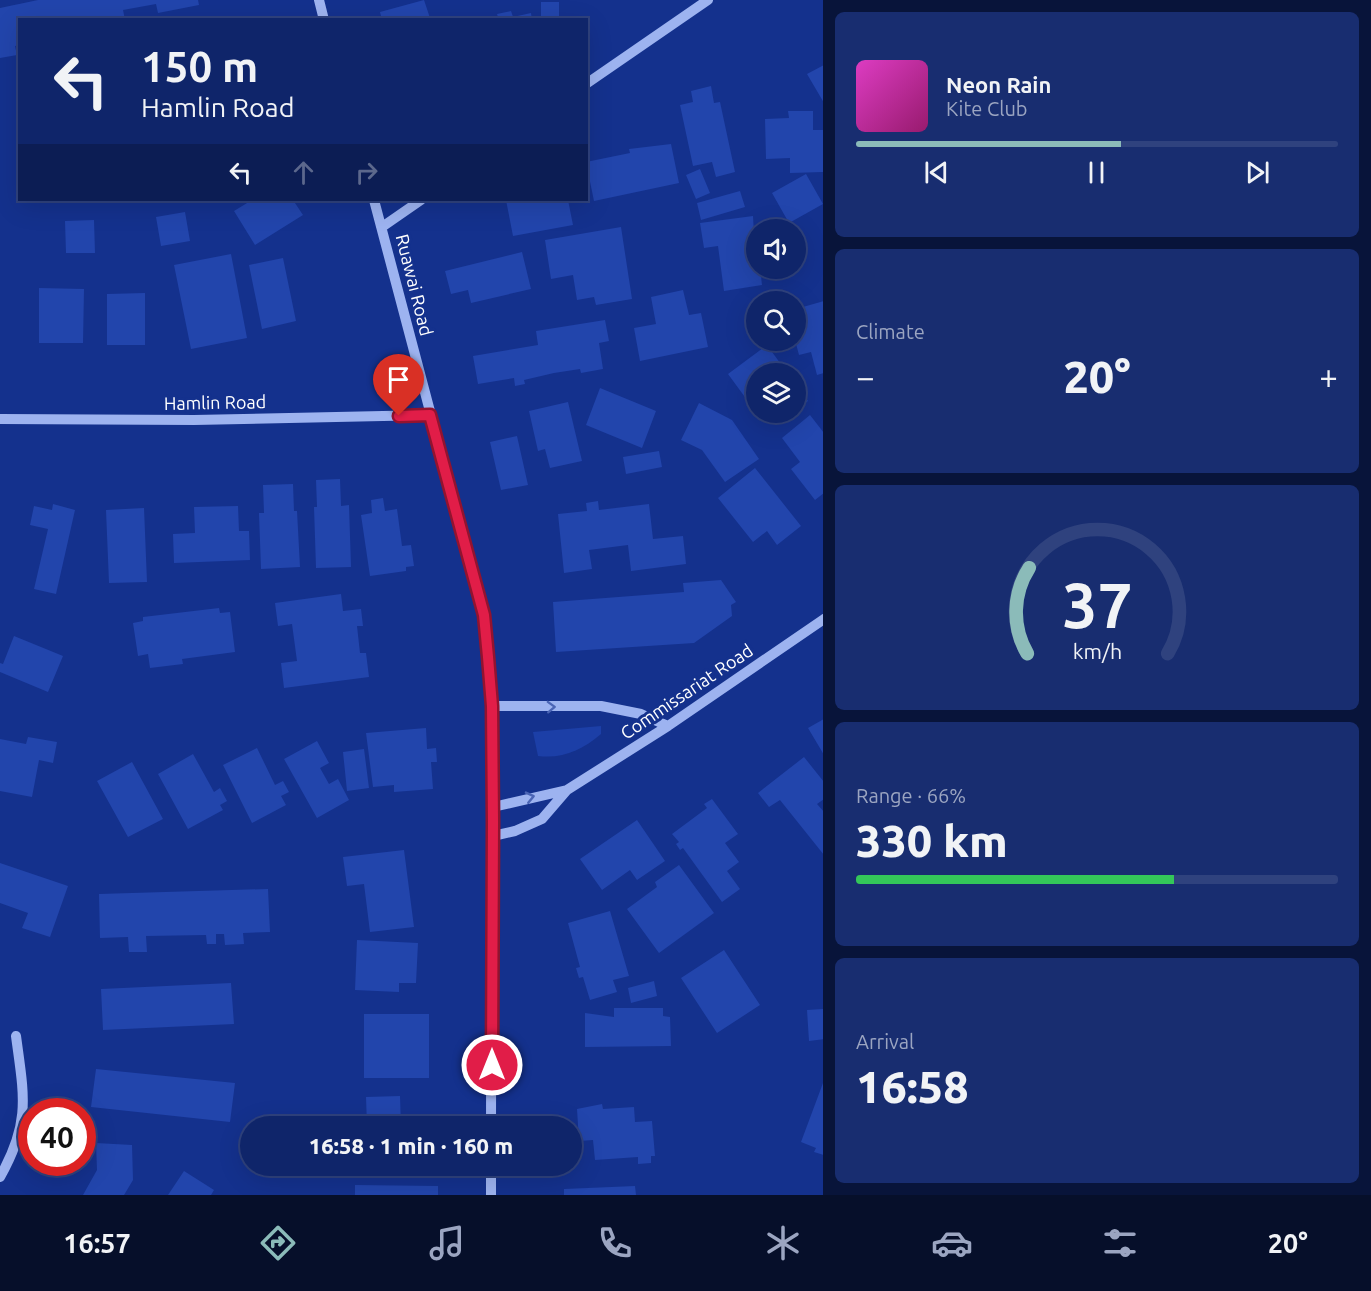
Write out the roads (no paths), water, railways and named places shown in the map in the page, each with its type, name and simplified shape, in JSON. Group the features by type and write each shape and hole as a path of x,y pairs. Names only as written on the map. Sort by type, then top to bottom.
{"street":[{"path":"319,0 324,18"},
{"path":"588,83 708,0"},
{"name":"Ruawai Road","path":"374,201 484,615 492,706 492,1116"},
{"path":"382,227 421,201"},
{"name":"Hamlin Road","path":"0,418 194,420 430,415"},
{"name":"Commissariat Road","path":"493,836 515,831 542,819 567,790 668,726 823,620"},
{"path":"492,706 601,706 641,714 668,726"},
{"name":"Commissariat Road","path":"493,807 567,790"},
{"path":"0,1177 17,1145 22,1126 24,1095 16,1036"},
{"path":"491,1176 491,1195"}]}
